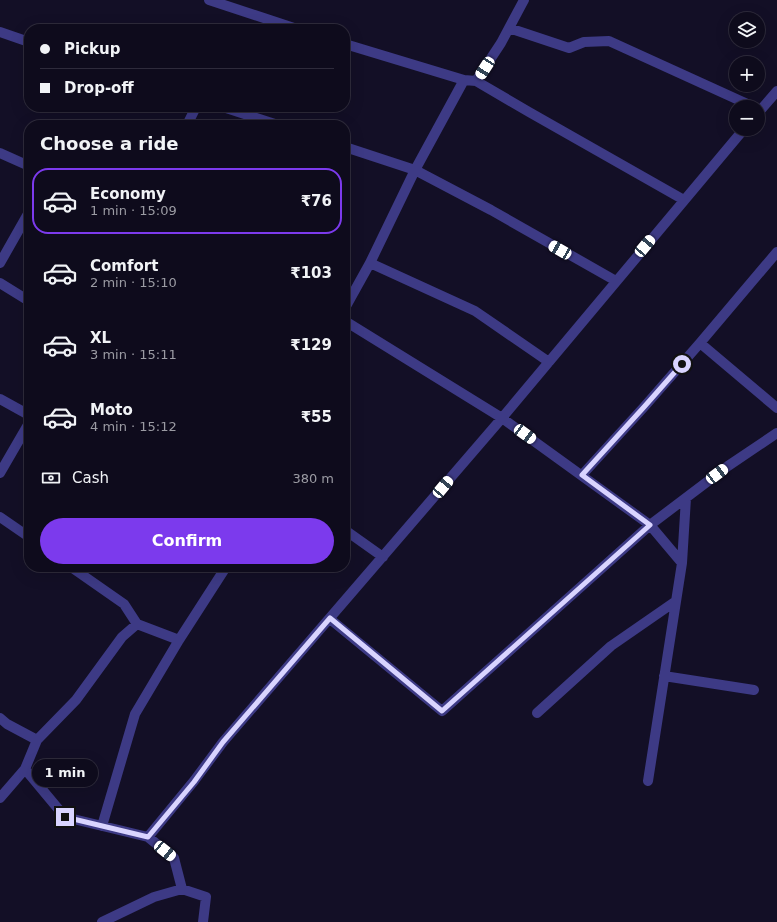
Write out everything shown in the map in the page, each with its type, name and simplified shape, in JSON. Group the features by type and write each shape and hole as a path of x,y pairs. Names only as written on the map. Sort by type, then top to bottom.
{"street":[{"path":"209,0 282,24"},
{"path":"476,81 501,43 524,0"},
{"path":"509,28 569,48 584,42 609,41 736,100"},
{"path":"0,32 24,40"},
{"path":"350,46 464,80 476,81 684,200"},
{"path":"350,299 370,263 415,170 464,80"},
{"path":"765,103 777,90"},
{"path":"238,112 263,120"},
{"path":"148,837 194,782 223,742 502,418 738,136"},
{"path":"350,149 415,170 491,210 616,281"},
{"path":"0,153 24,164"},
{"path":"0,262 24,221"},
{"path":"582,475 700,343 777,252"},
{"path":"370,263 475,311 549,362"},
{"path":"0,283 24,298"},
{"path":"350,324 502,418 582,475 650,525 682,563"},
{"path":"700,343 777,408"},
{"path":"0,399 24,412"},
{"path":"0,472 24,431"},
{"path":"330,618 442,711 650,525 728,466 777,433"},
{"path":"648,782 682,563 686,498"},
{"path":"0,517 24,534"},
{"path":"350,534 383,557"},
{"path":"78,572 124,604 137,624 179,640"},
{"path":"102,826 136,714 179,640 223,572"},
{"path":"537,712 611,646 676,601"},
{"path":"0,798 25,769 37,740 76,700 122,637 137,624"},
{"path":"664,676 754,690"},
{"path":"0,718 7,724 37,740"},
{"path":"25,769 65,817 148,837 174,858 182,889"},
{"path":"102,922 154,897 182,889 206,897 203,922"}],"route":[{"path":"65,817 148,837 194,782 223,742 330,618 442,711 650,525 582,475 682,364"}]}
